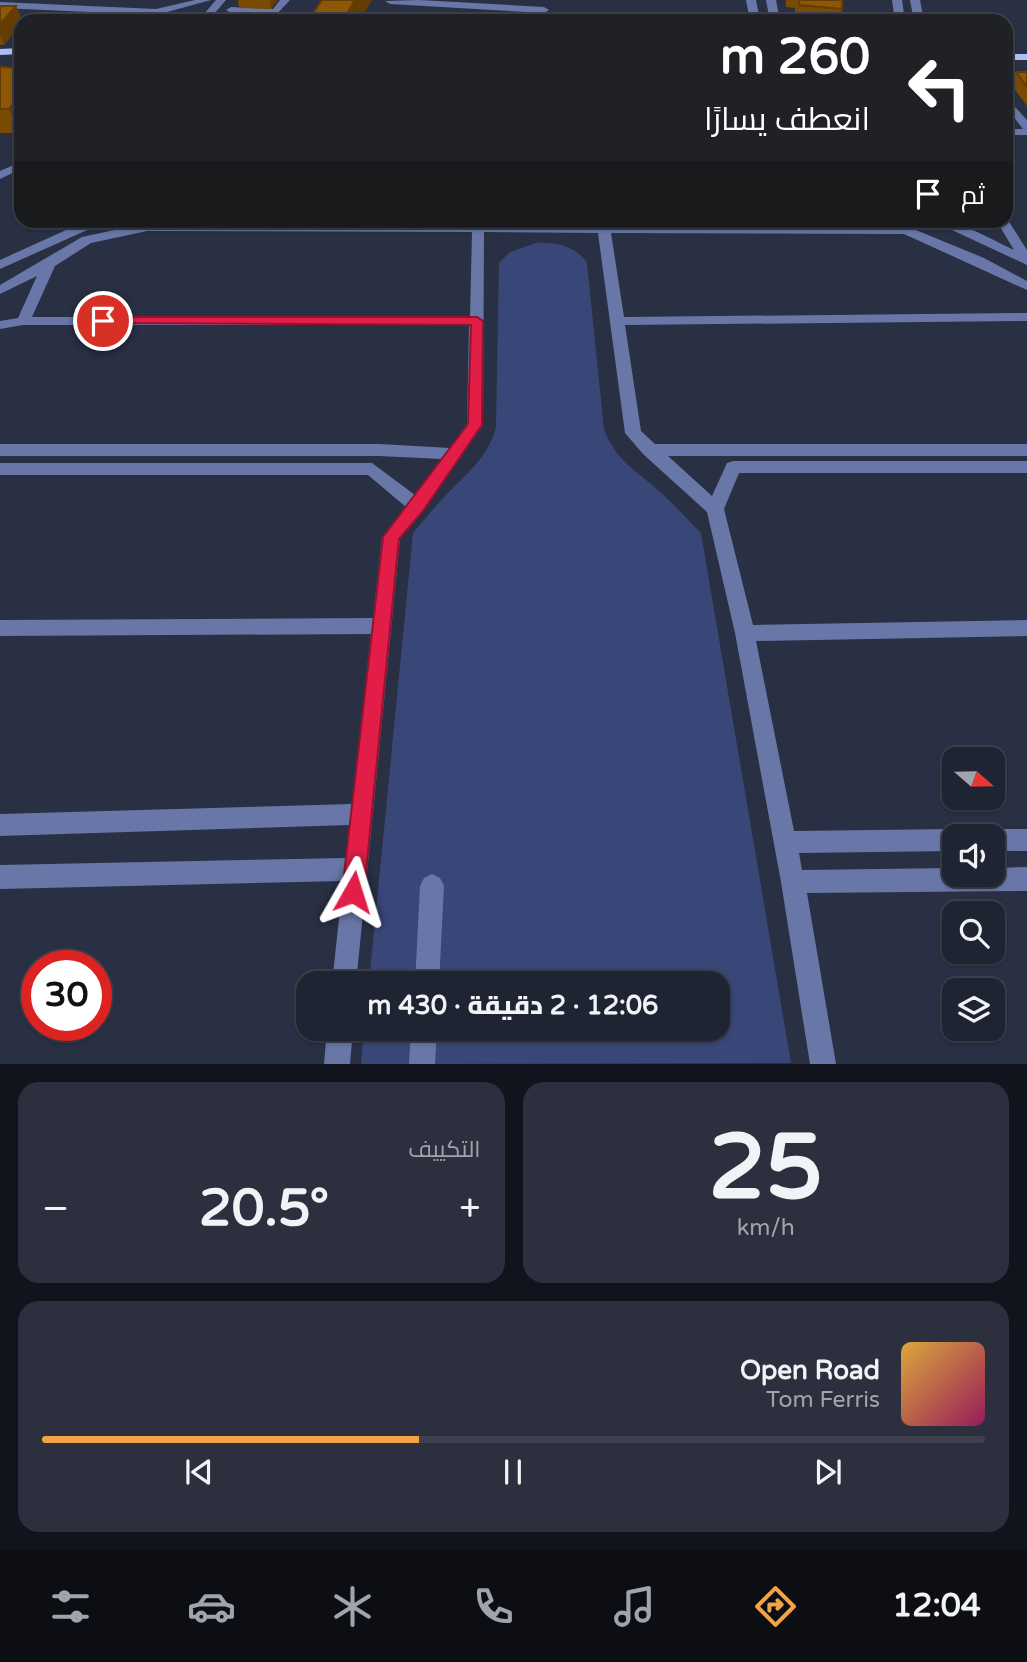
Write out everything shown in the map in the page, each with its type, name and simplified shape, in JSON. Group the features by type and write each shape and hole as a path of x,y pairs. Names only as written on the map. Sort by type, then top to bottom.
{"street":[{"path":"0,5 23,9 156,12 206,0"},
{"path":"209,14 221,0"},
{"path":"228,14 239,0"},
{"path":"276,12 285,0"},
{"path":"390,1 469,3 544,10"},
{"path":"231,10 280,14"},
{"path":"1013,110 1027,130"},
{"path":"0,265 80,228"},
{"path":"0,290 87,240 141,228"},
{"path":"345,971 391,537 417,506 475,425 478,228 906,230 994,269 1012,279 1025,292"},
{"path":"604,228 633,433 715,509"},
{"path":"958,228 1027,261"},
{"path":"1007,228 1027,261"},
{"path":"947,247 961,229"},
{"path":"994,269 1012,254"},
{"path":"23,321 49,264"},
{"path":"617,321 1027,317"},
{"path":"0,325 23,321 477,321"},
{"path":"0,450 379,450 454,454"},
{"path":"372,469 379,450"},
{"path":"649,450 732,459 1027,467"},
{"path":"732,459 1027,450"},
{"path":"732,459 715,509 745,632 793,882 823,1063"},
{"path":"0,469 372,469 417,506"},
{"path":"0,628 381,626"},
{"path":"745,632 1027,628"},
{"path":"0,825 361,814"},
{"path":"1005,840 1027,840"},
{"path":"784,842 942,841"},
{"path":"0,877 355,869"},
{"path":"793,882 1027,879"},
{"path":"428,971 432,886"},
{"path":"337,1063 339,1041"},
{"path":"422,1063 423,1041"}],"shaded area":[{"path":"536,243 550,243 571,249 587,263 604,430 621,457 701,533 791,1063 361,1064 363,1041 730,1041 730,971 370,971 413,533 476,464 488,448 496,427 499,263 510,252"}],"building":[{"path":"322,0 355,0 347,14 313,14"},
{"path":"799,0 842,0 842,9 799,5"},
{"path":"0,6 16,6 0,24"},
{"path":"0,67 14,68 14,103 9,109 0,109"},
{"path":"1016,72 1027,72 1027,87"}],"route":[{"path":"103,321 477,321 475,425 417,506 391,537 353,892"}]}
